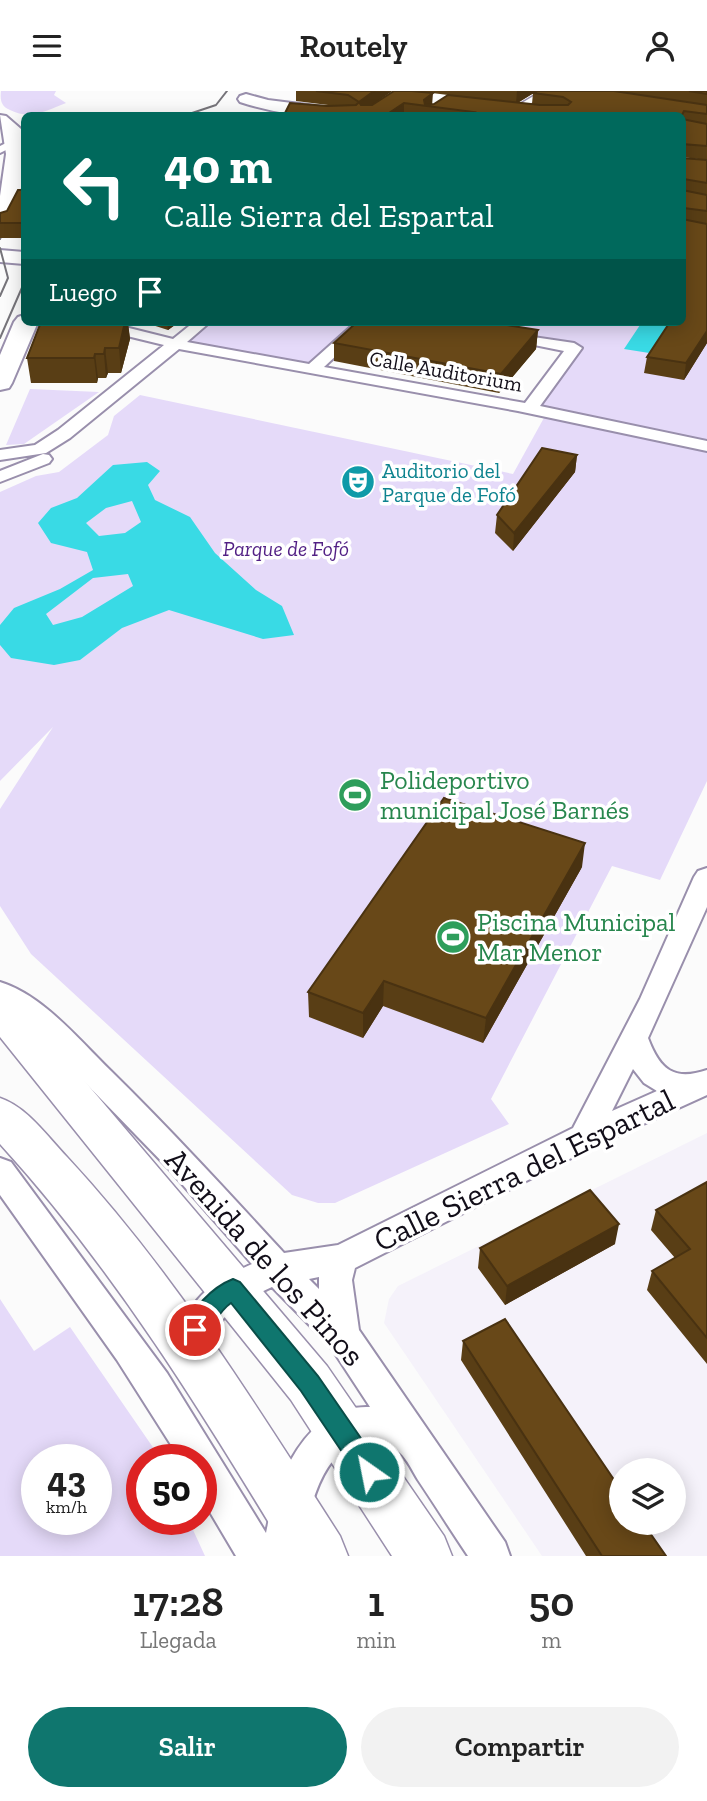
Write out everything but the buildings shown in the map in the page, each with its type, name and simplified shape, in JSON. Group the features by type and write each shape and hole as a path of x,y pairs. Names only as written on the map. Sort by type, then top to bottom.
{"main road":[{"path":"242,103 273,112"},
{"path":"242,103 323,112"},
{"path":"0,120 21,126"},
{"path":"0,120 12,127 7,147 16,172 12,196 0,220"},
{"path":"0,256 21,258"},
{"path":"0,383 24,326"},
{"name":"Avenida de los Pinos","path":"0,1009 309,1383 424,1556"},
{"path":"0,1115 93,1219 188,1348 320,1556"}],"street":[{"path":"514,110 548,91"},
{"path":"500,109 531,112"},
{"name":"Calle Auditorium","path":"103,326 176,344 529,409 707,446"},
{"path":"0,467 14,463 64,434 198,326"},
{"path":"311,370 360,326"},
{"path":"495,333 574,348 529,409"},
{"path":"0,477 33,465 46,457 64,434"},
{"path":"0,455 40,449"},
{"path":"584,1137 634,1038 707,877"},
{"name":"Avenida de los Pinos","path":"0,992 44,1022 179,1159 277,1269 342,1335 491,1556"},
{"path":"634,1038 646,1069 664,1082 677,1087 701,1085"},
{"name":"Calle Sierra del Espartal","path":"188,1348 202,1318 215,1302 233,1289 277,1269 342,1259 584,1137 701,1085"},
{"path":"0,1171 97,1298 192,1444"},
{"name":"Calle Sierra del Espartal","path":"342,1259 335,1280 342,1335"},
{"path":"282,1556 290,1509 300,1481 314,1455 327,1441 342,1430 367,1423 379,1423 396,1429 416,1443"},
{"path":"217,1487 258,1556"}],"shaded area":[{"path":"707,1133 707,1556 542,1556 384,1323 389,1299 398,1286"}],"green space":[{"path":"1,91 56,91 54,95 66,103 42,112 21,114 5,107 1,100"},
{"name":"Polideportivo municipal José Barnés","path":"707,232 707,781 660,880 612,866 491,1099 509,1124 335,1203 318,1203 292,1195 31,954 0,906 0,809 53,727 0,781 0,492 36,476 59,472 108,435 114,416 140,395 513,474 545,416 537,410 574,348 451,326 686,326 686,308"},
{"path":"198,326 360,326 311,370 184,346 191,341 188,334"},
{"path":"30,389 99,392 24,444 6,445"},
{"path":"0,1299 34,1351 70,1327 151,1444 126,1444 126,1535 195,1535 205,1556 0,1556"}],"water":[{"path":"639,326 679,327 662,355 624,349"},
{"path":"147,462 160,471 148,485 155,500 190,517 215,553 256,590 282,606 294,635 263,639 169,610 122,628 80,660 54,665 11,658 0,645 0,625 14,608 60,589 93,570 87,552 51,543 38,523 51,508 77,498 113,465","holes":["132,501 141,522 125,533 99,536 86,523 106,508","128,574 133,586 82,617 53,625 46,614 93,578"]}],"tram line":[{"path":"195,112 216,105 227,91"},
{"path":"0,239 21,191"},
{"path":"0,248 8,278 0,296"},
{"path":"0,338 21,290"}],"place":[{"name":"Auditorio del Parque de Fofó","path":"358,482"},
{"name":"Polideportivo municipal José Barnés","path":"355,795"},
{"name":"Piscina Municipal Mar Menor","path":"453,937"}],"route":[{"path":"195,1330 215,1302 233,1289 309,1383 369,1472"}],"park label":[{"name":"Parque de Fofó","path":"286,548"}]}
